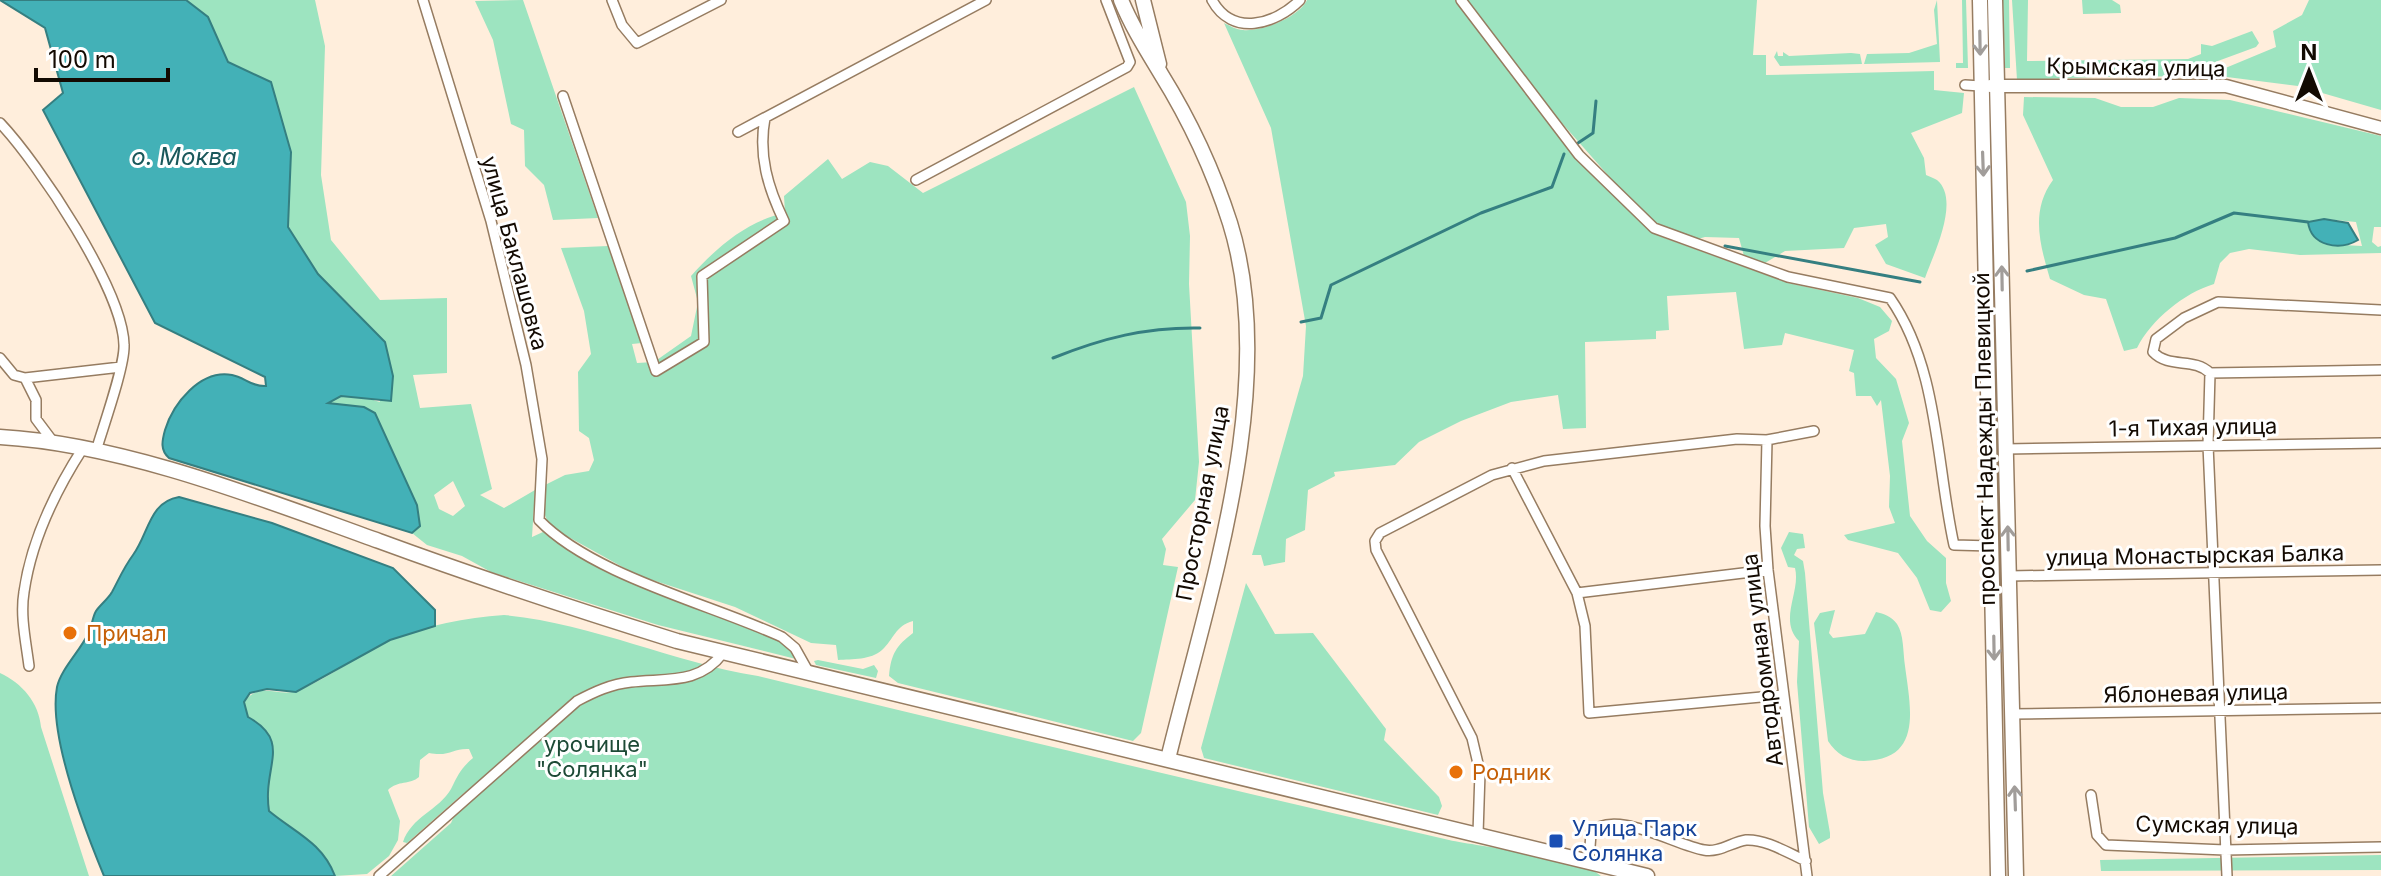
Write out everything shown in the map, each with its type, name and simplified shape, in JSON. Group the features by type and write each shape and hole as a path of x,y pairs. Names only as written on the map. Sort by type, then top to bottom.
{"main road":[{"name":"Просторная улица","path":"1121,0 1133,29 1162,75 1230,221 1243,279 1247,362 1232,486 1168,759"},
{"name":"Просторная улица","path":"1143,0 1162,75"},
{"name":"проспект Надежды Плевицкой","path":"1980,0 1998,876"},
{"name":"проспект Надежды Плевицкой","path":"1995,0 2016,876"},
{"path":"1133,29 1143,32 1148,22"},
{"path":"0,437 54,443 122,458 287,508 454,569 723,653 1589,861 1612,872 1647,876"}],"street":[{"name":"улица Баклашовка","path":"423,0 491,221 526,365 542,459 539,520 554,536 633,578 782,637 795,648 809,673"},
{"path":"612,0 622,25 637,43 721,0"},
{"path":"738,132 986,0"},
{"path":"916,180 1127,67 1130,62 1106,0"},
{"path":"1212,0 1218,11 1232,21 1250,25 1264,22 1300,0"},
{"path":"1461,0 1579,155 1654,228 1788,277 1890,298 1904,317 1921,369 1940,452 1954,545 1992,546"},
{"path":"1965,85 1981,86"},
{"name":"Крымская улица","path":"1981,86 2226,86 2381,128"},
{"path":"563,96 656,371 704,342 702,276 784,221 770,192 763,162 761,137 765,118"},
{"path":"0,123 26,151 66,211 122,323 125,348 121,367 89,450 51,506 31,558 23,594 29,666"},
{"path":"2381,310 2218,302 2184,318 2156,339 2156,356 2165,361 2201,364 2210,373 2381,370"},
{"path":"0,358 14,375 25,378 121,367"},
{"path":"2210,373 2208,445 2227,876"},
{"path":"25,378 36,400 36,419 54,443"},
{"path":"1474,833 1480,772 1472,738 1376,550 1375,541 1380,533 1512,468 1544,461 1737,439 1767,440 1814,431"},
{"name":"Автодромная улица","path":"1767,440 1765,526 1768,570 1807,876"},
{"name":"1-я Тихая улица","path":"2006,449 2381,443"},
{"path":"1512,468 1577,593 1585,626 1589,713 1783,695"},
{"path":"1577,593 1768,570"},
{"name":"улица Монастырская Балка","path":"2009,576 2381,570"},
{"path":"379,876 577,701 613,685 692,677 706,672 723,653"},
{"name":"Яблоневая улица","path":"2012,714 2381,708"},
{"name":"Сумская улица","path":"2091,795 2097,835 2106,845 2225,850 2381,847"},
{"path":"1589,861 1591,833 1608,825 1661,833 1677,843 1700,850 1711,851 1746,840 1763,843 1806,861"}],"green space":[{"path":"186,0 315,0 325,46 321,175 331,240 380,300 447,298 447,373 413,375 420,408 471,404 492,489 480,495 504,508 535,490 532,537 543,532 569,548 782,640 796,659 658,625 491,572 462,556 427,545 412,533 420,526 416,509 400,476 345,404 328,404 345,396 380,402 357,312 318,274 288,227 291,152 271,82 228,62 208,17","holes":["453,481 465,506 453,516 439,509 434,495"]},
{"path":"523,0 598,218 553,220 544,185 525,166 524,130 511,124 493,40 475,1"},
{"path":"1307,0 1455,0 1579,161 1659,236 1788,283 1858,298 1880,307 1892,321 1889,331 1874,339 1876,358 1896,379 1909,423 1902,441 1910,516 1927,541 1946,558 1946,583 1951,601 1941,612 1930,610 1917,578 1898,553 1848,540 1844,535 1895,523 1889,507 1890,476 1881,400 1877,406 1871,396 1856,396 1854,373 1849,371 1854,350 1785,333 1782,345 1744,349 1736,292 1667,296 1669,330 1656,331 1656,339 1585,342 1586,428 1563,429 1558,395 1511,402 1461,421 1419,442 1395,465 1334,472 1335,476 1308,490 1305,530 1286,539 1285,562 1264,566 1261,555 1252,555 1303,376 1306,326 1271,128 1224,23 1241,30 1260,29 1288,17"},
{"path":"1466,0 1757,0 1753,55 1766,55 1766,75 1934,71 1934,90 1964,93 1962,113 1911,133 1924,158 1926,175 1937,180 1944,189 1946,201 1943,228 1925,278 1886,264 1875,245 1888,237 1886,224 1854,228 1844,248 1785,251 1765,263 1744,256 1739,238 1705,237 1694,240 1657,224 1637,208 1538,96"},
{"path":"1937,0 1940,62 1864,64 1867,54 1909,53 1937,44 1934,10"},
{"path":"1962,0 1966,0 1968,68 1956,68 1956,63 1963,63"},
{"path":"2003,0 2009,0 2010,68 2005,68"},
{"path":"2012,0 2028,0 2027,61 2188,59 2201,54 2201,44 2212,46 2252,31 2259,43 2256,47 2207,65 2203,76 2104,77 2096,74 2095,77 2017,80"},
{"path":"2082,0 2112,0 2120,5 2121,13 2083,14"},
{"path":"2309,0 2381,0 2381,110 2298,86 2219,76 2223,69 2276,47 2273,31 2302,15"},
{"path":"1777,51 1778,56 1783,56 1783,52 1789,56 1860,54 1862,64 1780,66 1774,57"},
{"path":"1134,87 1186,202 1199,462 1195,500 1162,539 1166,549 1163,565 1178,567 1141,733 1133,741 898,683 889,676 891,662 898,647 913,633 913,621 898,629 878,653 838,660 836,645 811,643 735,607 637,575 550,524 543,509 543,486 565,475 589,471 594,460 589,438 579,431 578,372 591,354 584,311 561,248 608,246 642,343 632,344 637,363 654,362 691,336 698,302 691,276 711,255 745,229 785,213 784,196 828,159 842,179 870,162 888,166 923,193"},
{"path":"2024,97 2095,98 2121,107 2153,107 2179,98 2230,100 2381,136 2381,227 2374,227 2372,242 2381,246 2381,253 2300,255 2249,249 2230,253 2220,263 2214,284 2180,301 2151,327 2137,348 2124,351 2106,299 2084,295 2050,279 2040,241 2039,216 2041,204 2053,180 2023,115","holes":["2324,219 2356,222 2362,246 2324,244"]},
{"path":"1789,532 1803,534 1805,548 1797,549 1794,555 1803,561 1805,573 1823,793 1830,833 1830,838 1819,844 1809,827 1797,682 1799,641 1790,624 1795,568 1788,567 1781,548"},
{"path":"1246,583 1275,634 1313,633 1386,729 1384,740 1439,797 1442,806 1438,815 1204,758 1201,748"},
{"path":"1835,610 1829,633 1833,638 1865,634 1876,612 1892,619 1901,633 1909,698 1909,728 1905,741 1896,751 1883,758 1853,760 1835,750 1828,741 1814,623 1820,613"},
{"name":"урочище \"Солянка\"","path":"504,615 568,626 726,670 1362,820 1449,840 1553,858 1590,869 1601,876 391,876 451,823 465,792 407,843 403,842 412,826 446,796 462,769 473,758 469,749 429,753 420,760 419,777 388,790 400,821 398,840 389,856 367,874 335,876 315,846 268,811 272,746 261,726 248,717 244,702 257,692 299,690 379,646 418,630"},
{"path":"814,661 863,669 874,665 878,671 876,678 816,665"},
{"path":"0,673 22,688 37,710 89,876 0,876"},
{"path":"2381,855 2381,870 2101,871 2100,860"}],"water":[{"name":"о. Моква","path":"0,0 186,0 208,17 228,62 271,82 291,152 288,227 318,274 385,342 393,376 391,401 341,396 328,403 364,407 375,413 417,505 420,526 412,533 166,455 163,449 165,430 174,410 190,390 209,377 220,375 232,375 266,386 265,377 155,323 43,110 63,93 45,28"},
{"path":"2324,219 2348,223 2358,240 2343,245 2320,241 2310,230 2308,222"},
{"path":"179,497 272,523 393,568 435,610 435,626 390,640 296,692 267,689 250,693 244,702 248,717 262,726 273,746 269,811 315,846 335,876 104,876 78,809 63,756 56,707 57,687 88,634 96,611 112,592 155,512 169,500"}],"waterway":[{"path":"1578,143 1593,133 1596,101"},
{"path":"1301,322 1321,318 1331,285 1481,213 1552,187 1564,154"},
{"path":"2027,271 2175,238 2234,213 2308,222"},
{"path":"1725,246 1920,282"},
{"path":"1053,358 1125,335 1161,329 1200,328"}],"place":[{"name":"Причал","path":"70,633"},
{"name":"Родник","path":"1456,772"},
{"name":"Улица Парк Солянка","path":"1556,841"}]}
